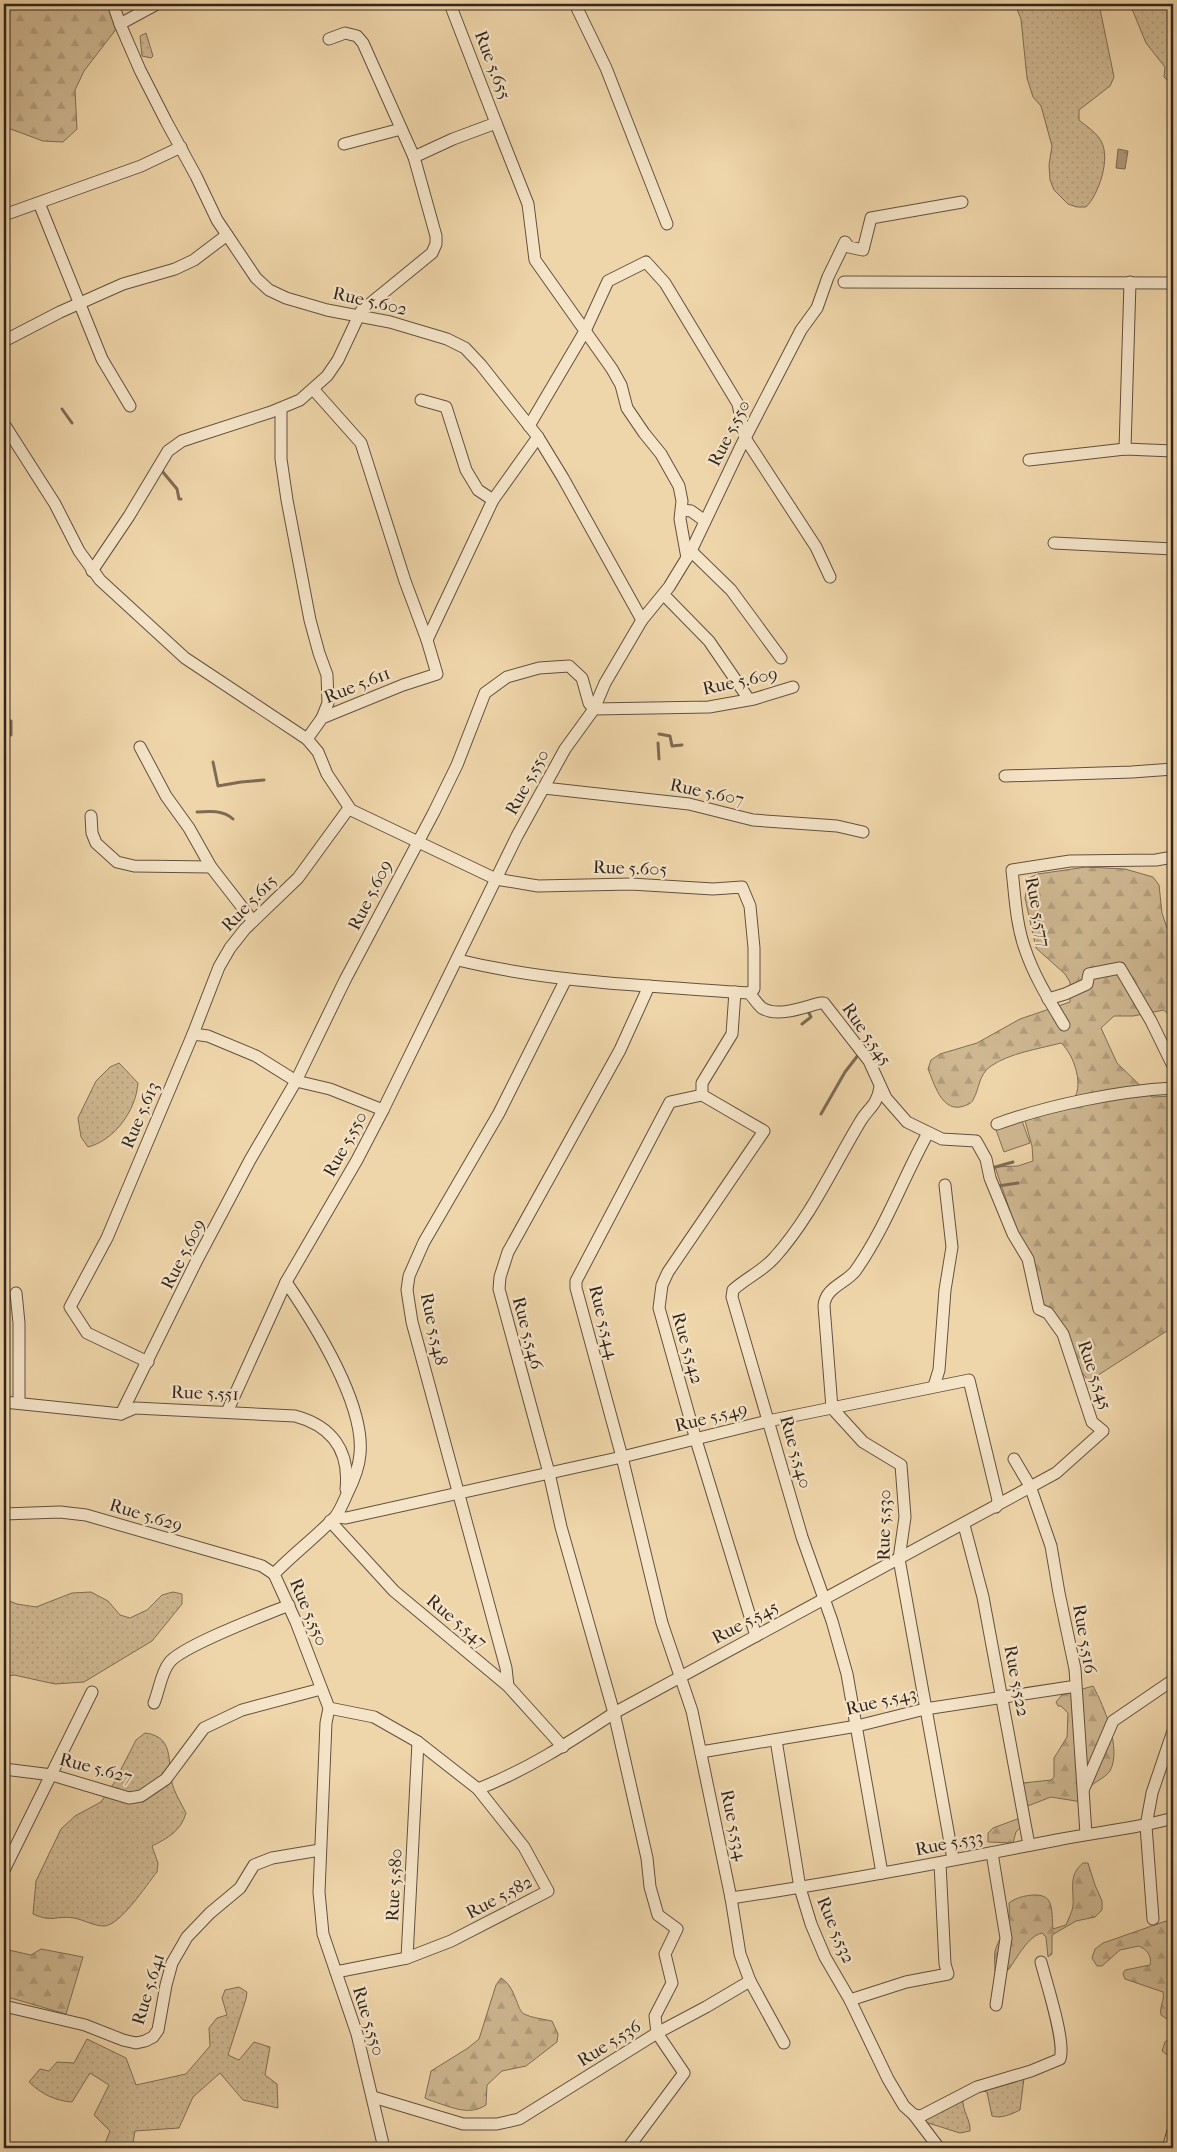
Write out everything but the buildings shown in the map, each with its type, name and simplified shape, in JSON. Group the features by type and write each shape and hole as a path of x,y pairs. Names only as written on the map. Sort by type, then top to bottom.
{"street":[{"name":"Rue 5.602","path":"114,4 120,24 140,70 227,236 256,278 269,290 286,298 357,316 390,322 438,336 465,348 538,437 642,620"},
{"path":"120,24 157,4"},
{"name":"Rue 5.655","path":"414,157 453,139 496,123 450,4"},
{"path":"575,4 606,68 667,224"},
{"path":"92,571 129,516 168,451 182,441 281,409 300,400 327,376 338,360 357,316 373,301 426,260 434,249 436,236 414,157 363,43 357,36 345,34 329,39"},
{"path":"496,123 528,204 536,260 621,385 627,408 670,469 680,491 682,510 680,518 689,554 730,590 781,658"},
{"path":"344,144 401,129"},
{"path":"4,215 141,166 181,147"},
{"name":"Rue 5.550","path":"384,2148 357,2034 323,1934 319,1892 320,1850 326,1723 329,1708 289,1605 274,1574 333,1519 344,1500 356,1472 361,1442 347,1392 321,1338 286,1282 384,1110 496,879 565,749 594,709 605,683 642,620 664,595 689,554 801,330 817,308 828,277 845,242 849,247 863,250 871,218 962,202"},
{"path":"39,203 102,359 130,406"},
{"path":"4,340 123,284 188,263 227,236"},
{"path":"529,426 585,331 608,281 646,262 665,284 738,404 746,438 816,547 830,576"},
{"path":"844,282 1173,283"},
{"path":"1125,449 1130,282"},
{"path":"313,389 361,443 404,581 426,640"},
{"path":"421,400 446,407 466,470 478,490 493,500"},
{"path":"281,409 281,459 287,500 310,620 327,675 328,703 322,718"},
{"path":"4,424 55,504 92,571 143,622 185,658 307,739 318,752 327,774 349,808 362,817 416,842"},
{"path":"426,640 493,500 538,437"},
{"path":"1029,460 1125,449 1173,452"},
{"path":"682,510 691,510 705,521"},
{"path":"1054,543 1173,549"},
{"path":"664,595 709,641 748,698"},
{"name":"Rue 5.611","path":"307,739 322,718 395,688 437,674 426,640"},
{"name":"Rue 5.609","path":"121,1414 196,1262 250,1160 296,1081 345,980 416,842 434,812 457,764 485,693 507,677 539,668 569,666 582,678 589,703 594,709 709,707 754,698 793,687"},
{"path":"140,747 166,796 189,828 212,867 253,922"},
{"path":"1005,776 1173,769"},
{"name":"Rue 5.607","path":"544,788 689,804 753,820 837,826 863,832"},
{"name":"Rue 5.615","path":"193,1034 219,968 230,948 245,929 298,878 349,808"},
{"path":"91,816 92,833 96,843 117,862 134,866 212,867"},
{"name":"Rue 5.605","path":"416,842 496,879 538,886 631,884 713,889 742,887 750,906 754,948 754,989 749,993"},
{"name":"Rue 5.577","path":"1064,1025 1033,971 1025,949 1017,919 1012,870 1070,861 1156,860 1173,857"},
{"path":"458,960 500,970 566,979 749,993"},
{"path":"1048,999 1087,984 1089,974 1120,968 1151,1021 1173,1066"},
{"name":"Rue 5.548","path":"508,1686 506,1668 412,1322 407,1290 409,1276 424,1242 499,1113 566,979"},
{"name":"Rue 5.546","path":"614,1713 561,1527 550,1473 501,1302 500,1277 508,1252 620,1050 649,986"},
{"path":"702,1095 702,1083 732,1034 735,992"},
{"name":"Rue 5.545","path":"478,1789 514,1774 562,1747 614,1713 964,1525 1056,1473 1103,1431 1092,1422 1063,1334 1048,1313 1039,1309 1028,1259 1013,1234 990,1178 986,1159 976,1141 942,1139 908,1122 886,1098 869,1061 824,1004 820,1003 788,1012 777,1011 762,1008 749,993"},
{"path":"193,1034 208,1036 256,1056 296,1081 330,1089 384,1110"},
{"name":"Rue 5.613","path":"148,1362 87,1334 70,1307 106,1238 193,1034"},
{"name":"Rue 5.540","path":"880,1087 873,1107 861,1119 816,1201 776,1256 733,1290 732,1297 802,1537 832,1621 848,1674 882,1873"},
{"path":"997,1124 1050,1108 1104,1097 1173,1088"},
{"name":"Rue 5.542","path":"702,1095 764,1131 668,1272 662,1285 659,1308 696,1440 756,1636"},
{"name":"Rue 5.544","path":"681,1676 662,1623 622,1457 576,1288 576,1281 670,1102 702,1095"},
{"path":"832,1408 825,1298 856,1270 896,1200 928,1133"},
{"path":"934,1386 939,1370 945,1290 952,1247 945,1185"},
{"path":"227,1412 286,1282"},
{"path":"16,1293 19,1323 19,1403"},
{"name":"Rue 5.549","path":"333,1519 346,1518 622,1457 768,1421 969,1380 998,1500 996,1507"},
{"name":"Rue 5.551","path":"4,1402 121,1414 135,1408 287,1414 315,1422 327,1431 336,1442 347,1467 344,1500"},
{"name":"Rue 5.530","path":"832,1408 863,1442 901,1465 905,1517 899,1559 953,1859"},
{"name":"Rue 5.516","path":"1014,1460 1030,1486 1051,1546 1058,1594 1075,1669 1086,1834"},
{"name":"Rue 5.629","path":"4,1514 60,1512 86,1515 262,1566 274,1574"},
{"name":"Rue 5.547","path":"333,1519 394,1590 508,1686 562,1747"},
{"name":"Rue 5.522","path":"964,1525 983,1597 1029,1845"},
{"path":"154,1703 168,1664 177,1656 208,1640 289,1605"},
{"name":"Rue 5.534","path":"681,1676 692,1711 701,1752 731,1898 740,1954 750,1981 784,2043"},
{"path":"1083,1791 1113,1721 1173,1680"},
{"name":"Rue 5.543","path":"701,1752 857,1726 925,1709 1070,1687"},
{"name":"Rue 5.627","path":"4,1768 52,1774 106,1793 129,1798 141,1796 166,1779 204,1728 242,1710 321,1689"},
{"path":"4,1870 92,1692"},
{"path":"329,1708 374,1717 418,1742 478,1789"},
{"name":"Rue 5.536","path":"373,2097 463,2124 480,2125 519,2119 657,2033 655,2016 672,1984 665,1954 677,1928 658,1915 650,1887 647,1858 614,1713"},
{"path":"1154,1919 1146,1826 1152,1793 1173,1730"},
{"name":"Rue 5.532","path":"776,1740 800,1888 810,1924 825,1957 850,2000 888,2079 904,2106 914,2115 939,2148"},
{"name":"Rue 5.580","path":"407,1958 418,1742"},
{"name":"Rue 5.582","path":"407,1958 451,1942 548,1890 524,1847 478,1789"},
{"name":"Rue 5.533","path":"731,1898 800,1888 940,1863 1086,1834 1146,1826 1173,1818"},
{"name":"Rue 5.641","path":"4,2006 76,2022 123,2040 136,2043 145,2041 153,2037 158,2030 172,1963 187,1937 210,1913 240,1888 254,1865 272,1858 320,1850"},
{"path":"992,1853 1006,1938 996,2005"},
{"path":"850,2000 906,1982 948,1974 945,1964 940,1863"},
{"path":"336,1972 407,1958"},
{"path":"914,2115 921,2116 977,2087 1031,2071 1060,2059 1061,2048 1057,2023 1041,1962"},
{"path":"628,2148 684,2073 657,2033 713,2004 750,1981"},
{"path":"1168,2148 1173,2131"}],"green space":[{"path":"4,4 122,4 120,24 84,71 75,90 77,129 63,142 43,141 4,128"},
{"path":"1015,4 1099,4 1114,77 1110,86 1079,110 1079,120 1099,138 1104,148 1105,157 1099,185 1086,207 1068,204 1054,190 1050,180 1049,165 1052,146 1041,106 1033,97 1027,78 1021,19"},
{"path":"1130,4 1173,4 1173,86 1164,77 1165,67 1146,43"},
{"path":"146,33 153,56 151,58 142,56 140,36"},
{"path":"1086,867 1125,869 1153,877 1159,885 1162,913 1173,946 1173,1020 1164,1010 1133,1016 1114,1016 1101,1028 1117,1063 1152,1097 1173,1096 1173,1327 1089,1381 1078,1368 1060,1322 1041,1301 995,1167 1018,1166 1033,1161 1032,1146 1024,1117 1055,1111 1071,1102 1078,1089 1078,1081 1070,1055 1061,1043 1007,1058 991,1066 984,1073 972,1101 968,1105 960,1107 953,1107 943,1100 928,1069 931,1060 940,1054 977,1043 1020,1019 1070,1002 1070,982 1065,974 1036,948 1025,898 1029,878 1038,874"},
{"path":"119,1063 138,1083 133,1103 115,1131 107,1138 88,1147 81,1137 78,1118 96,1081 110,1067"},
{"path":"1021,1118 1030,1143 1004,1152 995,1127"},
{"path":"91,1592 108,1601 120,1615 130,1618 147,1610 162,1595 173,1592 182,1594 182,1604 152,1641 84,1682 55,1684 14,1675 4,1677 4,1599 17,1604 36,1607 72,1593"},
{"path":"1093,1686 1102,1705 1113,1740 1113,1762 1110,1771 1089,1788 1082,1802 1051,1797 1025,1807 1023,1825 1016,1832 1013,1843 988,1842 988,1833 993,1828 1020,1818 1023,1783 1051,1780 1054,1777 1054,1758 1067,1737 1068,1713 1061,1706 1058,1706 1056,1702 1062,1695"},
{"path":"145,1733 162,1740 166,1747 174,1789 186,1813 181,1825 177,1829 168,1837 152,1846 158,1863 157,1872 125,1912 110,1924 100,1926 74,1918 45,1918 33,1914 36,1881 61,1829 75,1816 101,1802 114,1783 136,1740"},
{"path":"1083,1863 1088,1863 1102,1901 1102,1910 1095,1917 1076,1921 1052,1935 1052,1954 1048,1957 1046,1937 1042,1933 1032,1938 1009,1969 1005,1972 995,1971 995,1951 1009,1919 1009,1903 1024,1896 1041,1896 1049,1901 1052,1911 1053,1929 1066,1925 1073,1906 1075,1872"},
{"path":"1166,1921 1173,1926 1173,2023 1161,2015 1163,1992 1125,1979 1123,1974 1125,1970 1150,1965 1150,1956 1144,1949 1139,1946 1120,1950 1102,1966 1097,1966 1092,1958 1095,1949 1103,1943"},
{"path":"4,1949 31,1955 41,1949 83,1957 66,2014 4,1996"},
{"path":"501,1978 510,1987 524,2014 552,2021 558,2034 557,2042 526,2066 502,2071 487,2085 486,2105 479,2108 472,2110 458,2109 425,2098 431,2071 479,2039 496,1985"},
{"path":"239,1987 247,1992 246,1999 228,2055 239,2060 254,2042 270,2047 265,2075 277,2084 278,2108 243,2100 220,2073 193,2097 179,2128 135,2131 132,2148 103,2148 110,2131 94,2115 109,2085 90,2073 72,2102 49,2096 29,2082 40,2069 49,2071 57,2062 74,2063 87,2039 126,2058 136,2085 186,2074 210,2046 209,2028 217,2018 227,2015 222,1998 225,1990"},
{"path":"1173,2034 1173,2055 1170,2057 1162,2051 1165,2042"},
{"path":"1020,2076 1024,2078 1020,2110 1017,2112 1003,2116 992,2116 987,2092 976,2091 971,2092 963,2099 970,2131 960,2133 925,2122 935,2105 973,2084 990,2079"}],"water":[{"path":"1118,149 1128,151 1125,169 1116,168"}],"waterway":[{"path":"62,409 72,423"},
{"path":"162,471 177,489 179,499 181,499"},
{"path":"4,727 5,720 11,721 11,735"},
{"path":"4,734 8,735"},
{"path":"659,734 670,736 672,746 682,745"},
{"path":"658,743 659,759"},
{"path":"213,762 218,786 264,780"},
{"path":"197,812 211,811 221,813 233,819"},
{"path":"802,1024 811,1017 808,1011"},
{"path":"821,1114 845,1072 859,1054"},
{"path":"992,1168 1013,1162"},
{"path":"998,1186 1018,1183"}]}
